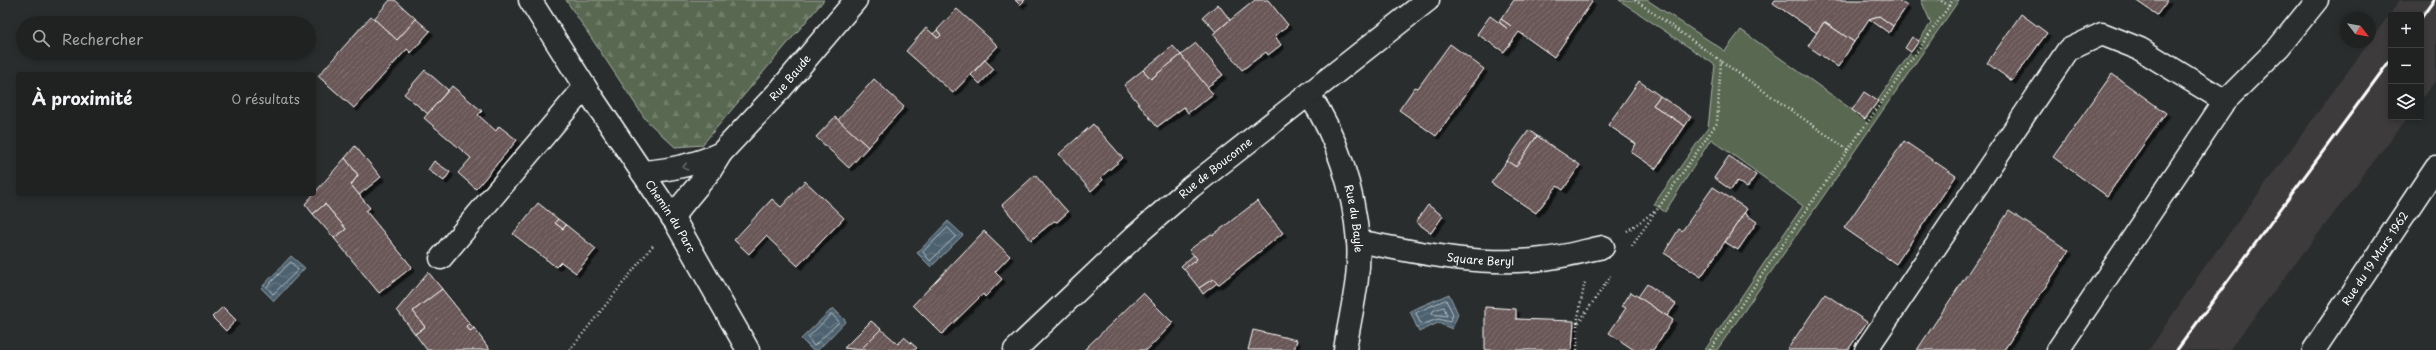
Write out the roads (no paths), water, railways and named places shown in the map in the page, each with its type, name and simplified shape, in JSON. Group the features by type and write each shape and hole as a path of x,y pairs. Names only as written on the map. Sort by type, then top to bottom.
{"street":[{"name":"Chemin du Parc","path":"530,0 585,87 674,220 748,350"},
{"name":"Rue Baude","path":"674,220 721,154 780,90 856,0"},
{"name":"Rue de Bouconne","path":"1015,350 1135,236 1191,187 1428,0"},
{"path":"2058,350 2225,100 2279,48 2317,0"},
{"path":"1866,350 2068,50 2102,34 2140,49 2225,100"},
{"path":"441,258 585,87"},
{"name":"Rue du Bayle","path":"1309,95 1334,138 1345,174 1358,241 1355,290 1345,350"},
{"name":"Rue Baude","path":"642,172 681,168 698,164 721,154"},
{"name":"Rue du 19 Mars 1962","path":"2314,350 2436,167"},
{"name":"Square Beryl","path":"1358,241 1446,258 1498,261 1543,259 1603,247"}],"water":[{"path":"948,221 963,235 931,267 917,253"},
{"path":"291,256 305,268 274,301 261,288"},
{"path":"1449,294 1458,314 1452,329 1438,323 1419,332 1410,311"},
{"path":"833,308 846,321 818,350 812,350 801,339"}],"railway":[{"path":"2424,14 2434,0"},
{"path":"2177,350 2388,63"}]}
